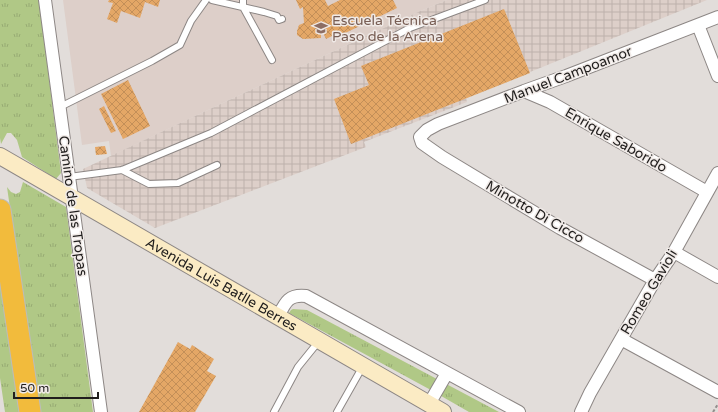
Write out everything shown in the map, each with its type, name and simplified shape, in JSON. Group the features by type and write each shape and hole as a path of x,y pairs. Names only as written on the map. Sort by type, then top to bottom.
{"highway":[{"path":"0,210 30,412"}],"main road":[{"name":"Avenida Luis Batlle Berres","path":"0,156 363,366 428,406 443,412"}],"street":[{"name":"Camino de las Tropas","path":"45,0 101,412"},
{"name":"Manuel Campoamor","path":"420,137 427,130 438,124 718,17"},
{"path":"698,25 718,76"},
{"name":"Enrique Saborido","path":"524,91 550,102 707,192"},
{"name":"Minotto Di Cicco","path":"420,137 422,143 448,161 560,228 655,280"},
{"name":"Romeo Gavioli","path":"581,412 590,393 621,339 655,280 674,252 718,174"},
{"path":"674,252 718,277"},
{"path":"278,317 286,302 298,295 306,296 519,412"},
{"path":"621,339 718,392"},
{"path":"428,406 447,373"}],"lane":[{"path":"60,107 152,61 180,44 191,21 206,0"},
{"path":"212,0 264,12 277,16 279,20 282,19"},
{"path":"243,0 243,8 272,60"},
{"path":"69,177 122,170 211,133 410,28 485,0"},
{"path":"122,170 149,184 178,183 217,165"},
{"path":"274,412 298,367 318,341"},
{"path":"337,412 363,366"}],"path":[{"path":"713,412 718,404"}],"shaded area":[{"path":"63,0 447,0 418,12 111,156 109,141 82,145"},
{"path":"447,0 707,0 466,98 467,102 364,142 366,147 155,228 87,188 83,169 418,12"}],"green space":[{"path":"0,0 39,0 61,173 56,179 22,157 17,140 11,133 7,133 1,144"},
{"path":"23,182 66,207 93,412 40,412 7,187 11,192 16,194 20,192"},
{"path":"0,254 24,412 5,412 0,378"},
{"path":"293,309 307,310 499,412 469,412 289,313"}],"building":[{"path":"109,0 160,0 158,7 145,2 140,18 121,11 117,23 107,19 113,3 108,2"},
{"name":"Escuela Técnica Paso de la Arena","path":"296,0 325,0 328,6 340,0 393,0 397,8 335,38 334,35 326,39 321,30 321,38 303,39 297,35 297,31 299,25 304,23 303,7 300,9"},
{"path":"504,9 530,73 351,144 334,99 369,85 361,66"},
{"path":"128,80 150,126 123,139 101,94"},
{"path":"104,106 116,131 111,133 99,109"},
{"path":"105,146 107,154 96,155 95,147"},
{"path":"178,342 190,349 192,345 214,359 207,371 216,376 195,412 139,412"}],"place":[{"name":"Escuela Técnica Paso de la Arena","path":"321,28"}]}
